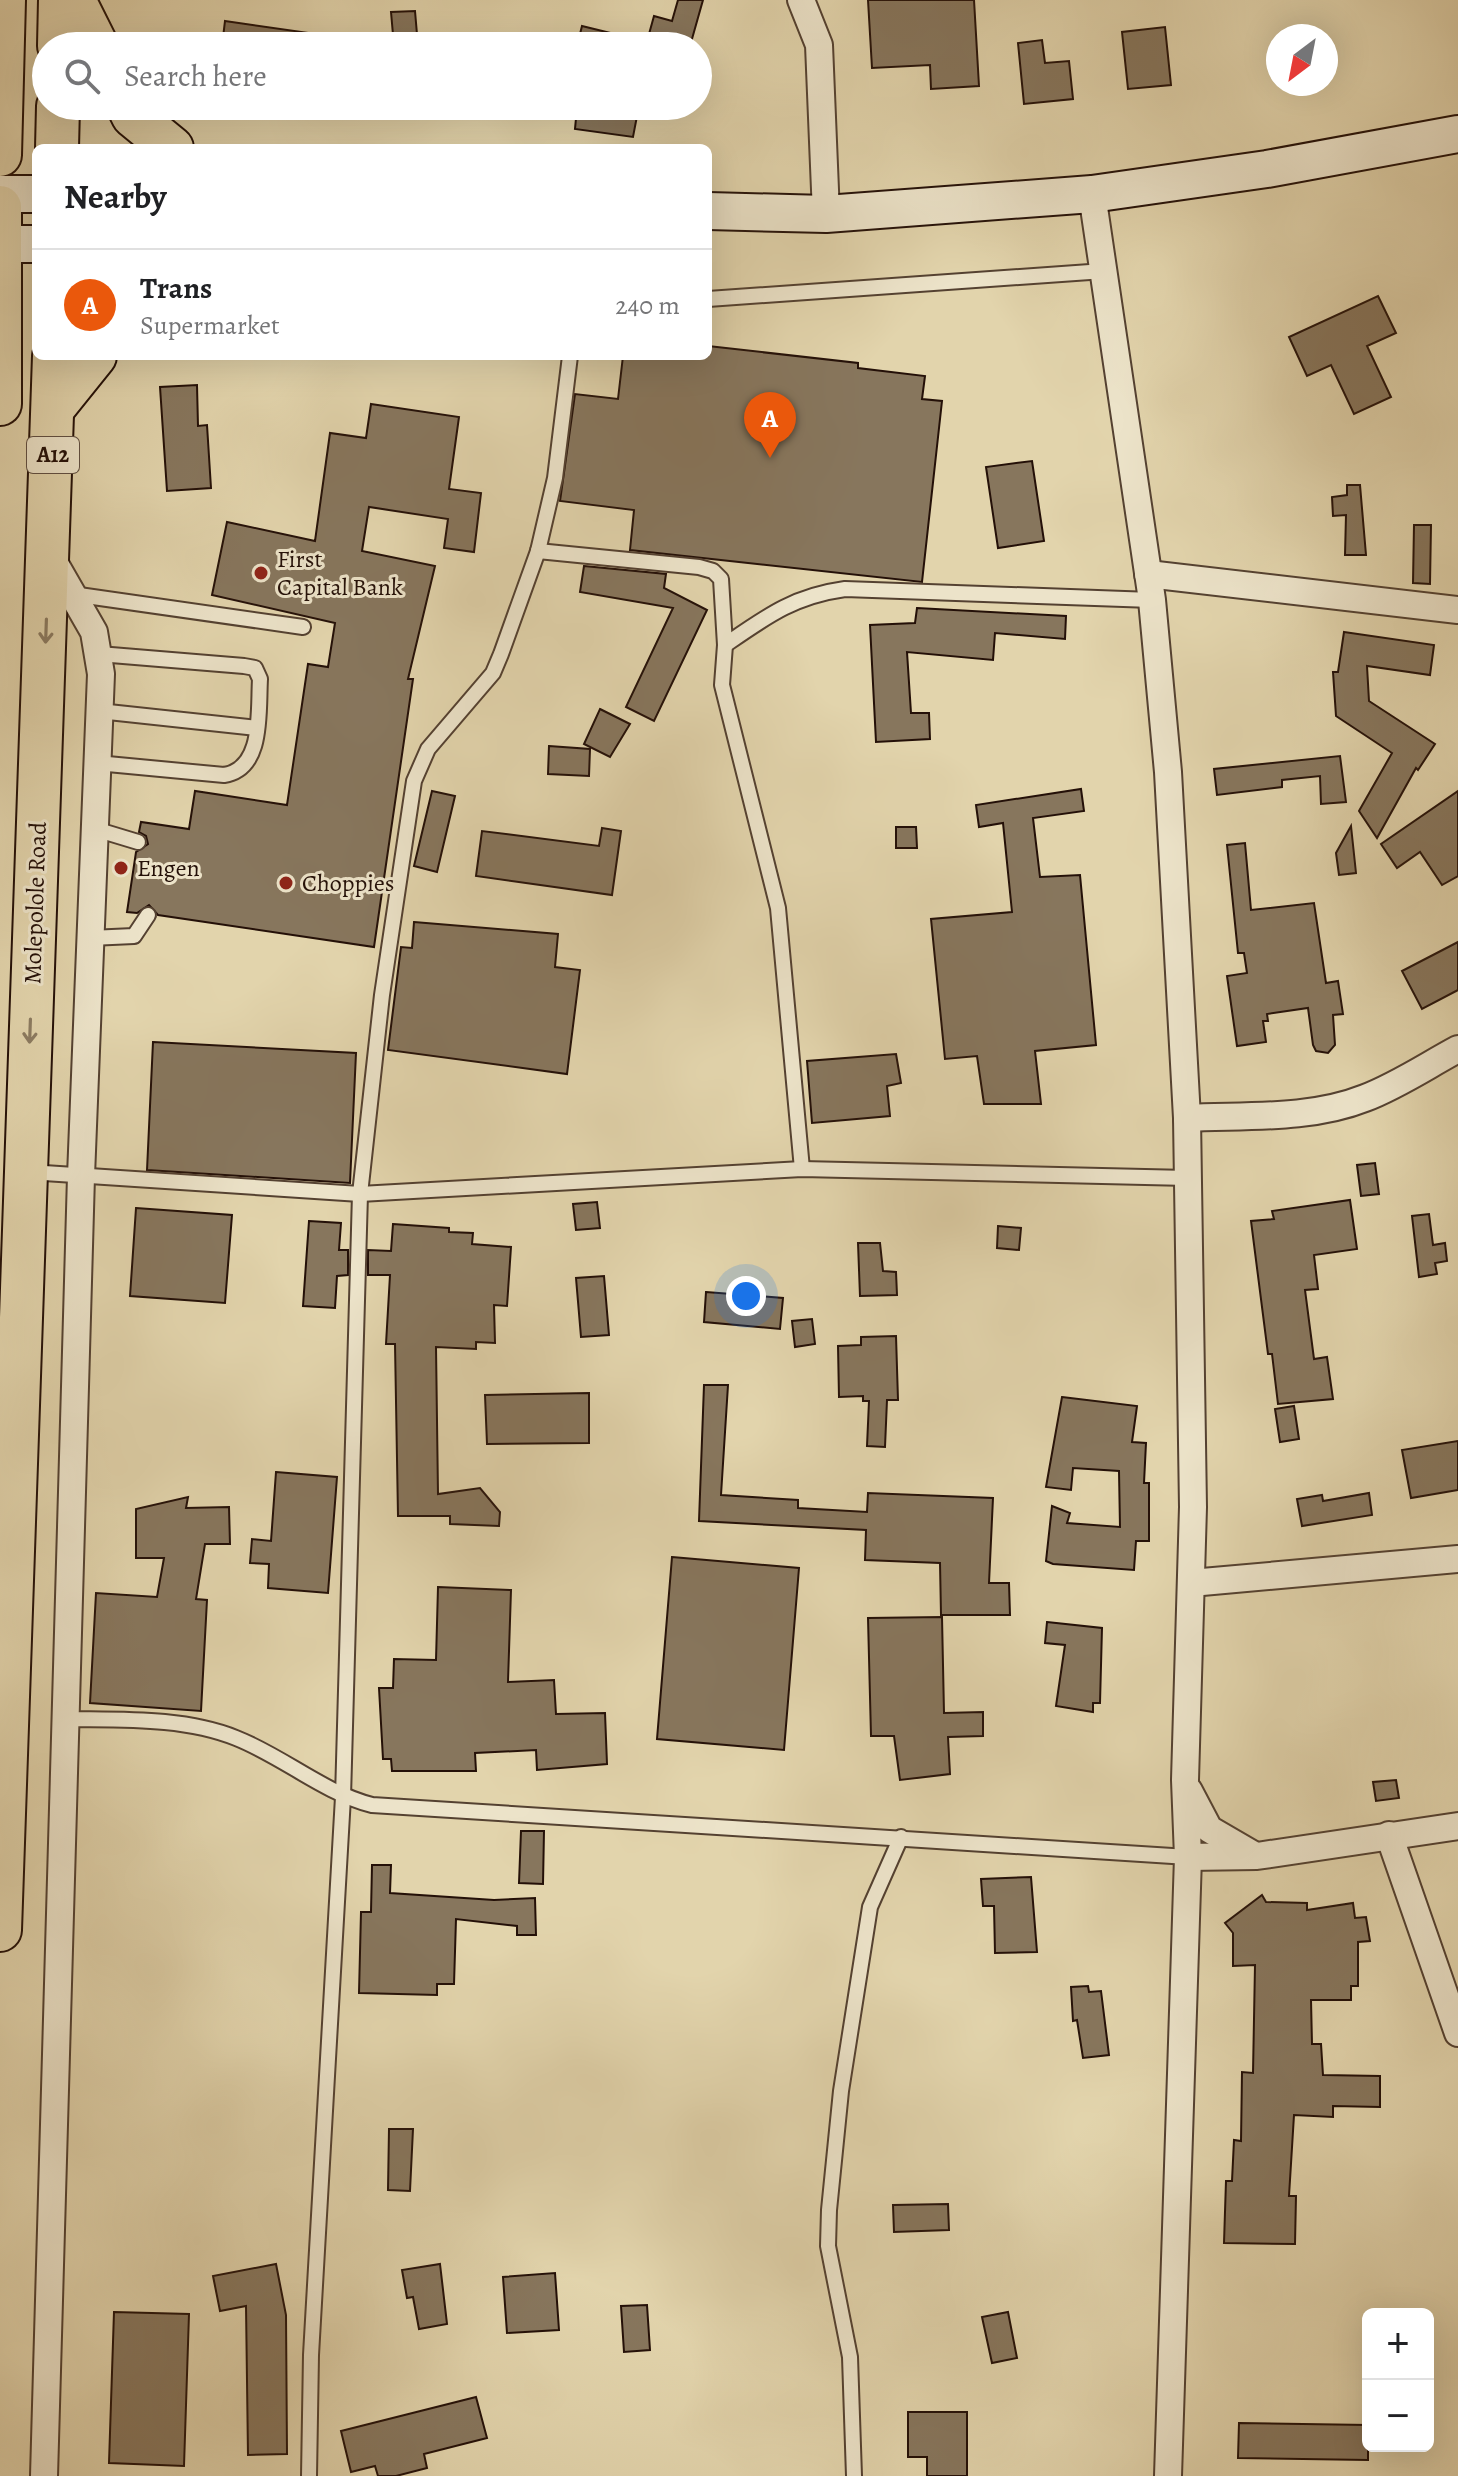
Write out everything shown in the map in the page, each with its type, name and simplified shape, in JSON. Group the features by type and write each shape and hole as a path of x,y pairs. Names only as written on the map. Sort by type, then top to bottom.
{"main road":[{"path":"59,32 60,0"},
{"path":"74,0 90,32"},
{"path":"0,155 3,6"},
{"path":"57,144 58,120"},
{"path":"138,120 167,144"},
{"path":"715,215 826,214 1092,194 1267,169 1458,134"},
{"path":"0,194 32,194"},
{"path":"0,404 10,235"},
{"name":"Molepolole Road","path":"0,1930 8,1419 25,1171 54,360"},
{"path":"54,407 92,360"}],"street":[{"path":"801,0 819,45 826,214"},
{"path":"1092,194 1152,600 1168,772 1187,1118 1193,1507 1185,1780 1188,1857 1168,2476"},
{"path":"44,2476 81,1176 99,711 99,654 94,632 49,553"},
{"path":"1148,574 1458,610"},
{"path":"1187,1118 1306,1112 1340,1105 1365,1098 1458,1049"},
{"path":"1191,1583 1458,1559"},
{"path":"1185,1780 1197,1811 1209,1829 1257,1856"},
{"path":"1188,1857 1257,1856 1458,1826"},
{"path":"1389,1835 1458,2033"}],"lane":[{"path":"712,299 1104,271"},
{"path":"309,2476 311,2355 343,1797 360,1194 382,995 414,781 428,749 493,673 538,551 555,478 570,360"},
{"path":"538,551 713,571 721,579 725,645 722,685 778,908 802,1169"},
{"path":"725,645 783,605 813,593 845,589 1152,600"},
{"path":"72,594 303,627"},
{"path":"97,763 224,775 239,773 250,762 257,728 260,679 255,668 99,654"},
{"path":"99,711 257,728"},
{"path":"95,829 138,842"},
{"path":"90,938 134,936 148,915"},
{"path":"25,1171 360,1194 802,1169 1188,1178"},
{"path":"66,1719 157,1721 232,1736 273,1754 343,1797 372,1805 1188,1857"},
{"path":"854,2476 850,2357 828,2246 829,2210 841,2091 870,1907 901,1837"}],"building":[{"path":"678,0 703,0 694,32 650,32 654,16 672,21"},
{"path":"868,0 974,0 979,86 931,89 930,65 872,68"},
{"path":"415,11 417,32 393,32 391,12"},
{"path":"225,21 302,32 224,32"},
{"path":"582,26 606,32 580,32"},
{"path":"1165,27 1171,85 1128,89 1122,32"},
{"path":"1042,40 1045,63 1069,61 1073,99 1024,104 1018,43"},
{"path":"576,120 636,120 633,137 575,129"},
{"path":"1378,296 1396,333 1367,346 1391,397 1354,414 1331,365 1307,376 1289,337"},
{"path":"712,346 858,363 858,368 925,376 922,399 942,401 922,582 630,550 634,510 560,501 575,394 618,399 623,360 712,360"},
{"path":"197,385 198,426 207,425 211,488 167,491 160,387"},
{"path":"371,404 459,417 449,489 481,493 474,552 444,548 448,519 369,507 362,551 435,566 408,679 413,679 374,947 158,915 149,905 137,913 127,912 136,852 148,844 146,836 139,832 141,822 189,829 195,791 287,805 308,664 328,667 335,623 212,595 227,522 315,541 330,433 366,438"},
{"path":"1032,461 1044,541 998,548 986,467"},
{"path":"1347,485 1360,485 1366,555 1345,555 1346,515 1333,516 1332,497 1347,495"},
{"path":"1414,525 1431,525 1430,584 1413,583"},
{"path":"584,566 666,574 664,588 707,610 654,721 626,707 673,608 580,592"},
{"path":"917,608 1066,616 1065,639 995,633 993,660 907,652 911,713 929,713 930,739 876,742 870,625 915,623"},
{"path":"1344,632 1434,645 1430,675 1367,666 1369,701 1435,744 1418,770 1416,768 1377,838 1359,811 1392,753 1336,716 1333,672 1338,672"},
{"path":"600,709 630,724 610,757 584,744"},
{"path":"549,746 590,749 589,776 548,774"},
{"path":"1340,756 1346,802 1321,804 1320,776 1282,780 1282,787 1217,795 1214,769"},
{"path":"1081,789 1084,811 1033,818 1040,877 1080,875 1096,1045 1035,1051 1041,1104 984,1104 977,1056 945,1059 931,919 1012,912 1003,823 979,827 976,805"},
{"path":"432,791 455,796 437,872 414,866"},
{"path":"1458,791 1458,876 1442,885 1420,852 1397,868 1381,844"},
{"path":"1351,826 1356,873 1339,875 1336,853"},
{"path":"896,827 916,827 917,848 896,848"},
{"path":"602,828 621,831 612,895 476,876 482,831 599,846"},
{"path":"1245,843 1251,910 1314,903 1326,983 1338,981 1343,1014 1333,1015 1335,1045 1328,1053 1316,1051 1313,1045 1308,1008 1267,1014 1268,1021 1263,1021 1266,1042 1237,1046 1227,976 1247,973 1244,953 1238,953 1227,845"},
{"path":"414,922 558,934 555,967 580,970 567,1074 388,1050 401,947 412,948"},
{"path":"1458,942 1458,990 1422,1009 1402,971"},
{"path":"153,1042 356,1053 350,1183 147,1170"},
{"path":"896,1054 901,1083 887,1086 890,1116 812,1123 807,1061"},
{"path":"1375,1163 1379,1194 1361,1196 1357,1165"},
{"path":"1350,1200 1357,1249 1314,1255 1318,1289 1305,1290 1314,1359 1327,1357 1333,1399 1278,1404 1272,1354 1268,1354 1251,1221 1274,1219 1272,1211"},
{"path":"597,1202 600,1228 576,1230 573,1204"},
{"path":"136,1208 232,1215 225,1303 130,1296"},
{"path":"1429,1214 1433,1245 1445,1243 1447,1261 1435,1263 1437,1274 1419,1277 1412,1216"},
{"path":"309,1221 341,1223 339,1250 348,1250 348,1275 337,1276 335,1308 303,1306"},
{"path":"393,1224 449,1228 449,1232 473,1233 472,1244 511,1247 507,1306 494,1305 495,1343 476,1342 476,1349 436,1347 438,1494 480,1488 500,1512 499,1526 450,1524 450,1516 398,1516 395,1344 386,1344 390,1275 368,1275 368,1250 391,1251"},
{"path":"998,1226 1021,1228 1019,1250 997,1248"},
{"path":"858,1243 880,1243 883,1271 896,1272 897,1295 860,1296"},
{"path":"604,1276 609,1335 581,1337 576,1278"},
{"path":"706,1292 783,1298 780,1329 704,1322"},
{"path":"812,1319 815,1344 795,1347 792,1321"},
{"path":"896,1336 898,1400 887,1400 885,1447 867,1446 869,1401 863,1401 863,1396 839,1397 838,1346 861,1345 861,1337"},
{"path":"704,1385 728,1385 721,1495 798,1500 798,1508 867,1512 868,1493 993,1498 989,1583 1009,1583 1010,1615 941,1615 940,1563 865,1560 866,1530 699,1521"},
{"path":"589,1393 589,1443 487,1444 485,1395"},
{"path":"1062,1397 1137,1406 1132,1442 1146,1443 1144,1483 1149,1483 1149,1541 1136,1541 1134,1570 1046,1561 1052,1506 1070,1513 1067,1523 1120,1527 1119,1471 1073,1468 1071,1490 1046,1487"},
{"path":"1294,1406 1299,1439 1280,1442 1275,1409"},
{"path":"1458,1441 1458,1490 1411,1498 1402,1450"},
{"path":"276,1472 337,1477 328,1593 268,1588 269,1564 250,1563 252,1539 271,1541"},
{"path":"1369,1493 1372,1515 1302,1526 1297,1499 1322,1495 1323,1501"},
{"path":"188,1497 186,1508 229,1507 230,1544 205,1544 196,1599 207,1600 201,1711 90,1703 96,1593 157,1597 164,1558 136,1558 136,1509"},
{"path":"672,1557 799,1568 784,1750 657,1739"},
{"path":"438,1587 511,1590 508,1682 554,1680 556,1714 605,1713 607,1764 537,1770 536,1750 475,1753 476,1771 392,1771 391,1759 383,1759 379,1688 393,1688 394,1659 436,1660"},
{"path":"942,1617 944,1713 983,1712 983,1736 948,1737 950,1774 900,1780 894,1736 871,1736 868,1618"},
{"path":"1047,1622 1102,1628 1100,1703 1093,1703 1093,1712 1056,1706 1065,1645 1045,1643"},
{"path":"1396,1780 1399,1798 1376,1801 1373,1782"},
{"path":"521,1831 544,1831 543,1884 519,1883"},
{"path":"372,1865 391,1865 390,1893 494,1900 535,1898 536,1935 517,1935 517,1926 456,1919 454,1984 437,1984 437,1995 359,1993 361,1912 371,1912"},
{"path":"1031,1877 1037,1952 995,1953 994,1906 983,1906 981,1879"},
{"path":"1262,1895 1266,1902 1307,1903 1307,1910 1353,1903 1355,1918 1366,1917 1370,1941 1358,1942 1358,1986 1351,1986 1351,2000 1311,2000 1312,2044 1321,2044 1323,2075 1380,2076 1380,2107 1333,2106 1333,2117 1294,2115 1289,2196 1296,2196 1295,2244 1224,2243 1226,2181 1232,2181 1234,2140 1241,2141 1242,2072 1253,2073 1255,1965 1233,1966 1233,1933 1225,1923"},
{"path":"1088,1986 1089,1992 1101,1991 1109,2055 1083,2058 1077,2020 1073,2021 1071,1987"},
{"path":"389,2129 413,2129 410,2191 388,2190"},
{"path":"948,2204 949,2230 894,2232 893,2205"},
{"path":"276,2264 286,2315 287,2454 248,2455 246,2306 220,2311 213,2276"},
{"path":"440,2264 447,2324 419,2329 413,2297 407,2298 402,2270"},
{"path":"555,2273 559,2330 507,2333 503,2277"},
{"path":"647,2305 650,2350 624,2352 621,2306"},
{"path":"114,2312 189,2314 184,2466 109,2463"},
{"path":"1008,2312 1017,2358 992,2363 982,2317"},
{"path":"476,2397 487,2438 424,2454 427,2468 396,2476 378,2476 375,2466 351,2472 341,2431"},
{"path":"908,2412 967,2412 967,2476 927,2476 927,2457 908,2457"},
{"path":"1239,2423 1362,2425 1362,2452 1368,2452 1368,2460 1238,2458"}],"place":[{"name":"Trans","path":"770,458"},
{"name":"First Capital Bank","path":"261,573"},
{"name":"Engen","path":"121,868"},
{"name":"Choppies","path":"286,883"}]}
